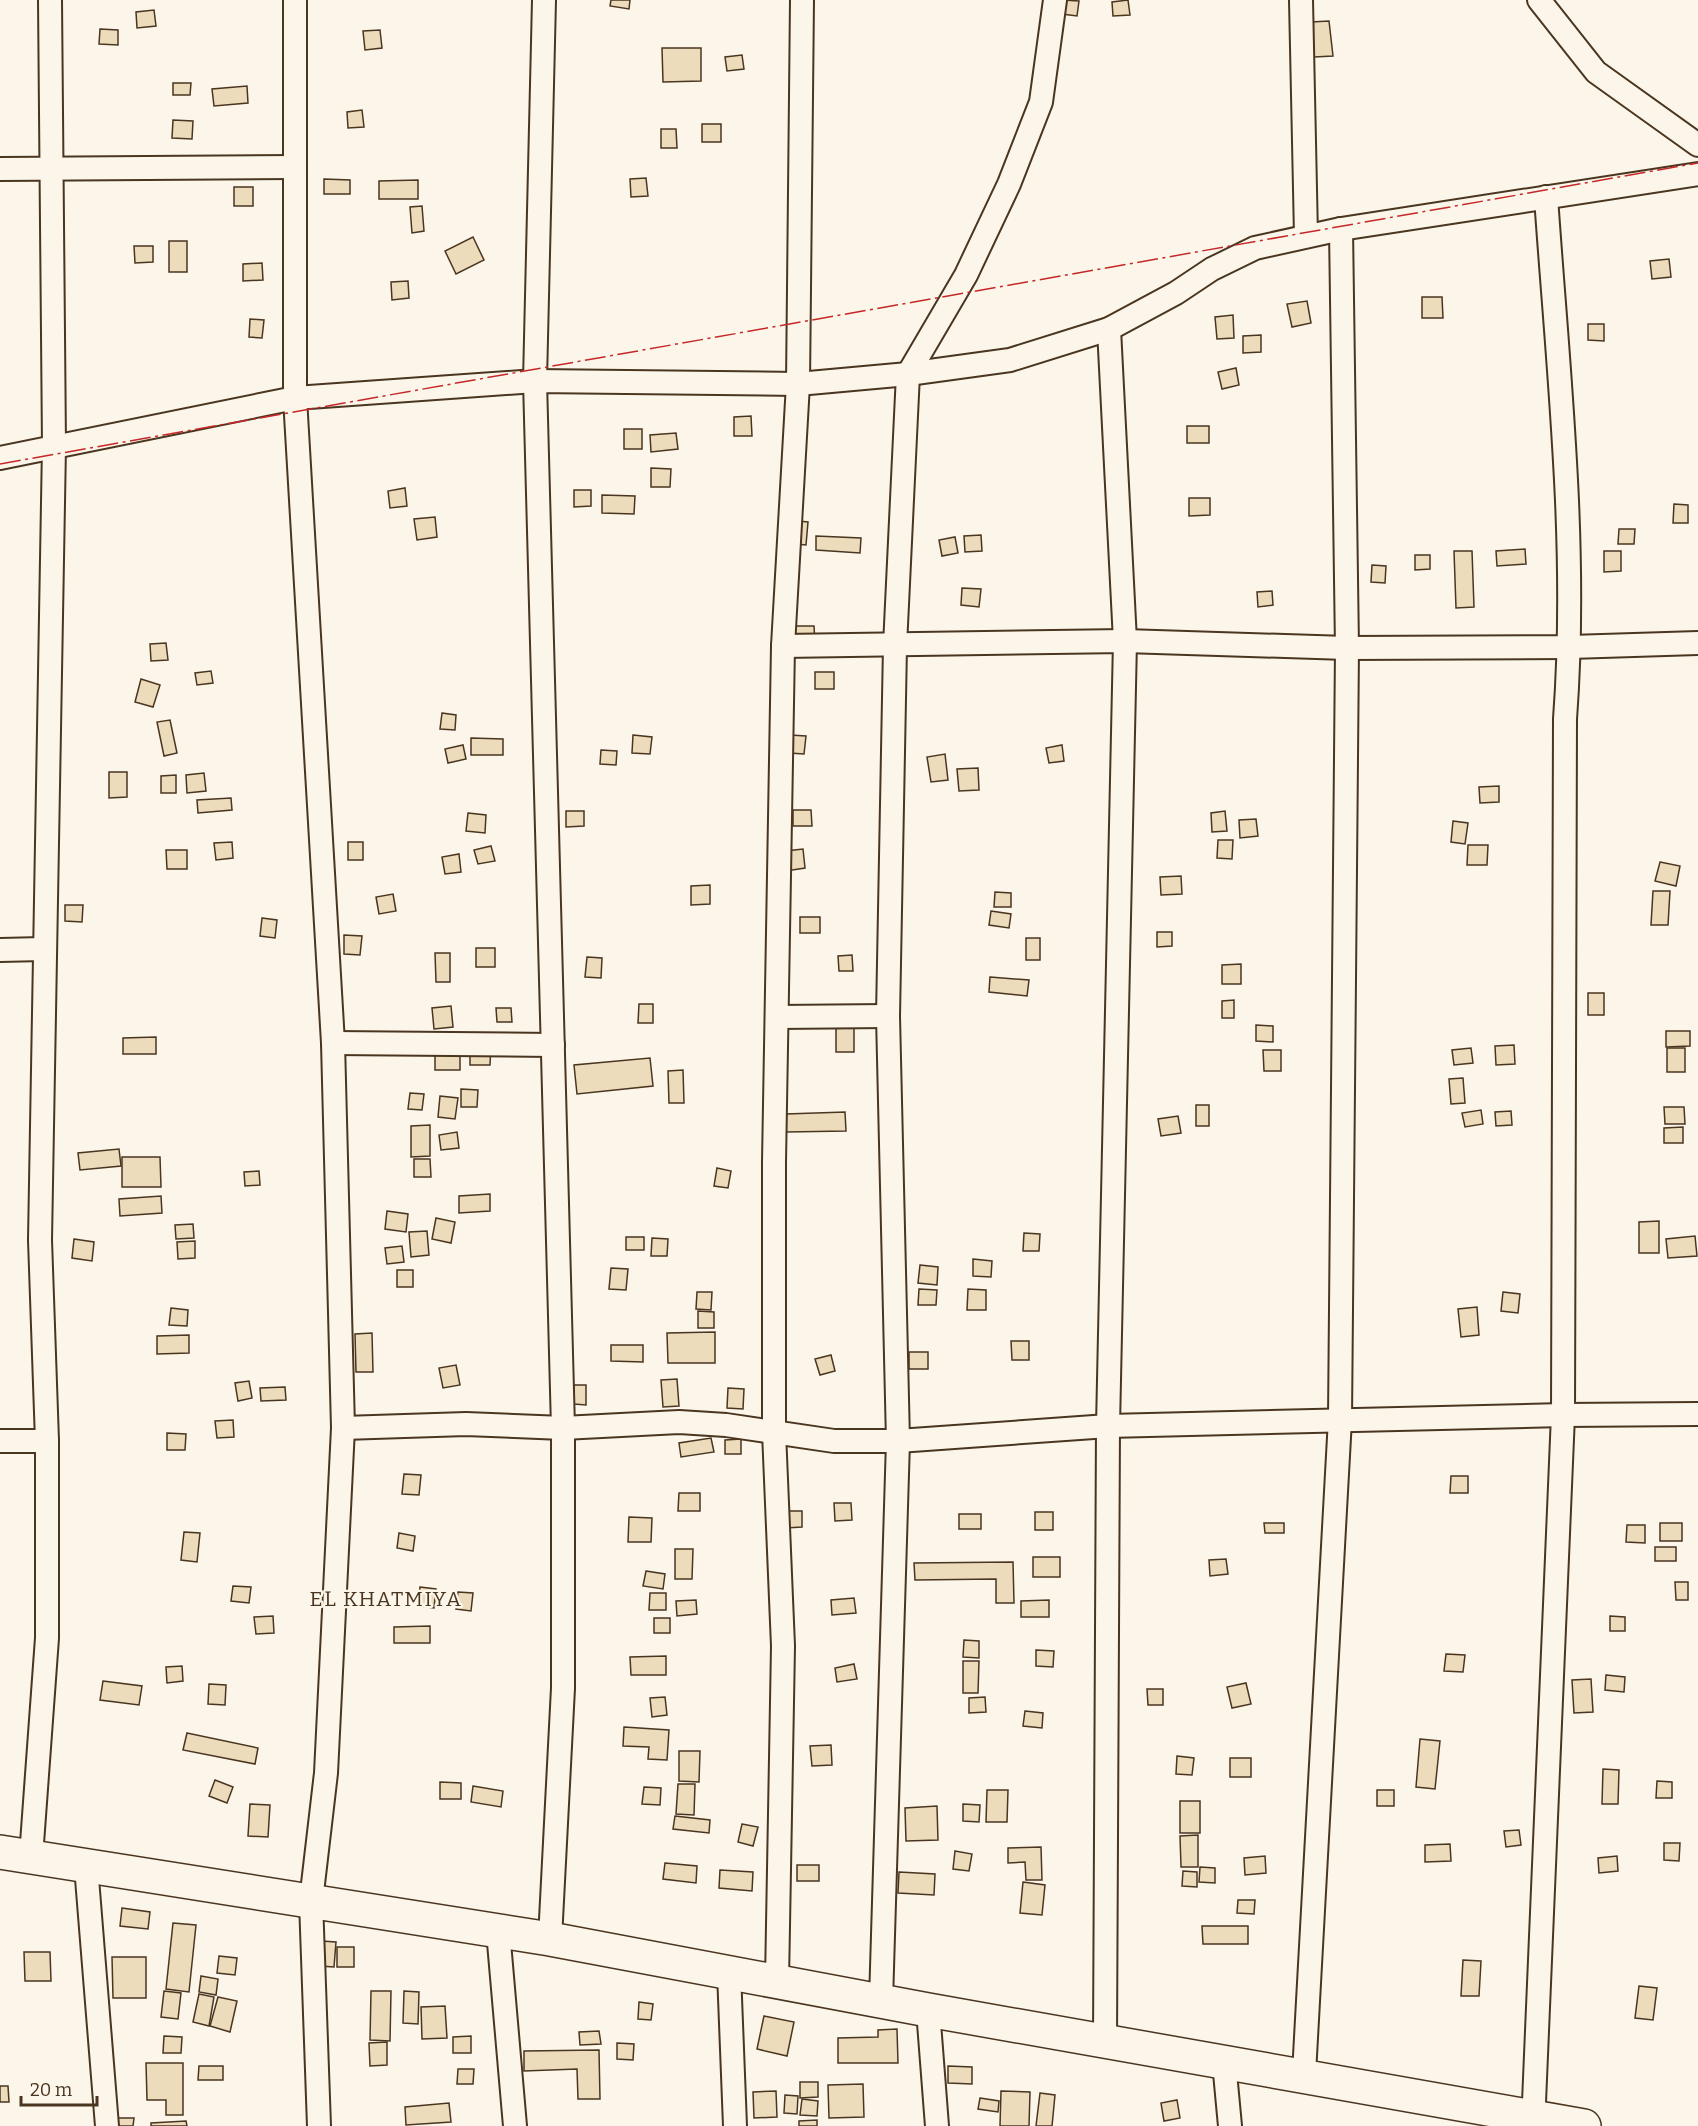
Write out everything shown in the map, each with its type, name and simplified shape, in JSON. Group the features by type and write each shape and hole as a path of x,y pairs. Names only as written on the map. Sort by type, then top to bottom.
{"street":[{"path":"50,0 54,446 43,949 40,1240 47,1441 47,1638 16,1855 498,1930 928,2010 1304,2074 1534,2122 1584,2126"},
{"path":"295,0 295,399 333,1043 343,1428 326,1773 311,1901 319,2126"},
{"path":"544,0 535,381 563,1428 562,1688 550,1939"},
{"path":"777,1982 783,1646 774,1432 777,1017 783,646 798,384 802,0"},
{"path":"882,2001 898,1441 888,1017 895,646 908,374 966,275 1009,184 1041,102 1055,0"},
{"path":"1301,0 1306,236"},
{"path":"1539,0 1596,72 1698,145"},
{"path":"0,169 294,167"},
{"path":"0,458 295,399 535,381 798,384 908,374 1010,360 1109,329 1176,293 1212,269 1256,248 1341,229 1698,174"},
{"path":"1534,2122 1563,1415 1564,719 1570,648 1567,506 1546,197"},
{"path":"1304,2074 1340,1419 1347,648 1341,229"},
{"path":"1105,2041 1108,1426 1125,641 1109,329"},
{"path":"783,646 1125,641 1347,648 1570,648 1698,643"},
{"path":"0,950 43,949"},
{"path":"777,1017 888,1017"},
{"path":"333,1043 553,1045"},
{"path":"343,1428 466,1424 563,1428 679,1422 726,1425 834,1441 898,1441 1108,1426 1340,1419 1698,1414"},
{"path":"0,1441 47,1441"},
{"path":"86,1866 107,2126"},
{"path":"498,1930 516,2126"},
{"path":"729,1972 735,2126"},
{"path":"928,2010 937,2126"},
{"path":"1224,2062 1230,2126"}],"building":[{"path":"611,0 630,0 629,9 610,6"},
{"path":"1063,0 1079,1 1077,16 1062,14"},
{"path":"1128,0 1130,15 1113,16 1112,2"},
{"path":"154,10 156,26 137,28 136,12"},
{"path":"1329,21 1333,56 1314,57 1311,22"},
{"path":"100,29 118,30 118,45 99,44"},
{"path":"380,30 382,48 365,50 363,31"},
{"path":"662,48 701,48 701,81 663,82"},
{"path":"742,55 744,69 727,71 725,57"},
{"path":"173,83 191,83 190,95 173,95"},
{"path":"247,86 248,103 214,106 212,89"},
{"path":"362,110 364,127 348,128 347,112"},
{"path":"173,120 193,121 192,139 172,138"},
{"path":"702,124 721,124 721,142 702,142"},
{"path":"661,129 676,129 677,148 661,148"},
{"path":"646,178 648,196 631,197 630,179"},
{"path":"324,179 350,180 350,194 324,194"},
{"path":"418,180 418,199 379,199 379,181"},
{"path":"234,187 253,187 253,206 234,206"},
{"path":"422,206 424,231 412,233 410,207"},
{"path":"473,237 484,260 456,274 445,251"},
{"path":"169,241 187,241 187,272 169,272"},
{"path":"134,246 153,246 153,262 135,263"},
{"path":"1669,259 1671,277 1652,279 1650,261"},
{"path":"262,263 263,280 243,281 243,264"},
{"path":"408,281 409,298 392,300 391,282"},
{"path":"1422,297 1442,297 1443,318 1422,318"},
{"path":"1307,301 1311,323 1292,327 1287,304"},
{"path":"1233,315 1234,338 1217,339 1215,317"},
{"path":"250,319 264,320 262,338 249,337"},
{"path":"1588,324 1604,324 1604,341 1588,340"},
{"path":"1261,335 1261,352 1243,353 1243,336"},
{"path":"1236,368 1239,385 1222,389 1218,372"},
{"path":"751,416 752,436 734,436 734,417"},
{"path":"1187,426 1209,426 1209,443 1187,443"},
{"path":"624,429 642,429 642,449 624,449"},
{"path":"676,433 678,449 651,452 650,435"},
{"path":"651,468 671,469 670,487 651,487"},
{"path":"405,488 407,506 390,508 388,491"},
{"path":"574,490 591,490 591,506 574,507"},
{"path":"602,495 635,496 634,514 602,513"},
{"path":"1189,498 1210,498 1210,515 1189,516"},
{"path":"1674,504 1688,505 1688,523 1673,523"},
{"path":"435,517 437,537 417,540 414,519"},
{"path":"788,520 808,522 806,545 786,543"},
{"path":"1619,529 1635,529 1634,544 1618,544"},
{"path":"981,535 982,551 965,552 964,536"},
{"path":"816,536 861,538 860,553 816,550"},
{"path":"955,537 958,553 942,556 939,540"},
{"path":"1525,549 1526,564 1497,566 1496,551"},
{"path":"1454,551 1472,551 1474,607 1456,608"},
{"path":"1604,551 1621,551 1621,571 1604,572"},
{"path":"1415,555 1430,555 1430,569 1415,570"},
{"path":"1372,565 1386,566 1385,583 1371,582"},
{"path":"962,588 981,589 979,607 961,605"},
{"path":"1272,591 1273,605 1258,607 1257,592"},
{"path":"795,626 814,626 815,643 795,644"},
{"path":"166,643 168,660 151,661 150,644"},
{"path":"211,671 213,683 197,685 195,673"},
{"path":"815,672 834,672 834,689 815,689"},
{"path":"141,679 160,685 153,707 135,702"},
{"path":"442,713 456,715 455,730 440,729"},
{"path":"170,720 177,753 164,756 157,722"},
{"path":"633,735 652,737 650,754 632,753"},
{"path":"790,735 806,736 804,754 789,753"},
{"path":"471,738 503,739 503,755 471,755"},
{"path":"463,745 466,759 448,763 445,749"},
{"path":"1062,745 1064,761 1049,763 1046,748"},
{"path":"601,750 617,751 616,765 600,764"},
{"path":"945,754 948,780 931,782 927,757"},
{"path":"978,768 979,790 959,791 957,769"},
{"path":"109,772 127,772 127,797 109,798"},
{"path":"204,773 206,791 187,793 186,775"},
{"path":"176,775 176,793 161,793 161,776"},
{"path":"1499,786 1499,802 1480,803 1479,787"},
{"path":"231,798 232,810 198,813 197,800"},
{"path":"793,810 811,810 812,826 793,826"},
{"path":"566,811 584,811 584,826 566,827"},
{"path":"1225,811 1227,831 1212,832 1211,813"},
{"path":"468,813 486,815 485,833 466,831"},
{"path":"1256,819 1258,836 1240,838 1239,820"},
{"path":"1453,821 1468,823 1465,844 1451,842"},
{"path":"1218,840 1233,840 1232,859 1217,858"},
{"path":"232,842 233,858 216,860 214,843"},
{"path":"348,842 363,842 363,860 348,860"},
{"path":"1468,845 1488,845 1487,865 1467,865"},
{"path":"491,846 495,861 478,864 474,850"},
{"path":"803,849 805,868 786,871 785,851"},
{"path":"166,850 187,850 187,869 167,869"},
{"path":"459,854 461,872 445,874 442,857"},
{"path":"1660,862 1680,866 1676,886 1655,881"},
{"path":"1181,876 1182,894 1161,895 1160,877"},
{"path":"710,885 710,904 691,905 691,886"},
{"path":"1653,891 1670,891 1668,925 1651,925"},
{"path":"995,892 1011,893 1011,907 994,907"},
{"path":"393,894 396,911 379,914 376,897"},
{"path":"65,905 83,905 82,922 65,921"},
{"path":"991,911 1011,914 1009,928 989,925"},
{"path":"800,917 820,917 820,933 800,933"},
{"path":"262,918 277,920 275,938 260,936"},
{"path":"1157,932 1172,932 1172,946 1157,947"},
{"path":"344,935 362,936 360,955 344,954"},
{"path":"1026,938 1040,938 1040,960 1026,960"},
{"path":"476,948 495,948 495,967 476,967"},
{"path":"435,953 450,953 450,982 436,982"},
{"path":"852,955 853,971 839,971 838,956"},
{"path":"587,957 602,958 601,978 585,977"},
{"path":"1241,964 1241,984 1222,984 1222,965"},
{"path":"990,977 1029,980 1027,996 989,992"},
{"path":"1588,993 1604,993 1604,1015 1588,1015"},
{"path":"1234,1000 1234,1018 1222,1018 1222,1001"},
{"path":"639,1004 653,1004 653,1023 638,1023"},
{"path":"451,1006 453,1027 434,1029 432,1008"},
{"path":"496,1008 511,1008 512,1022 497,1022"},
{"path":"836,1018 854,1018 854,1052 836,1052"},
{"path":"1256,1025 1273,1026 1273,1042 1256,1041"},
{"path":"1666,1031 1690,1031 1690,1046 1666,1047"},
{"path":"156,1037 156,1054 123,1054 123,1038"},
{"path":"491,1044 490,1065 470,1065 470,1045"},
{"path":"1514,1045 1515,1064 1496,1065 1495,1046"},
{"path":"1471,1048 1473,1063 1454,1065 1452,1050"},
{"path":"1667,1048 1685,1048 1685,1072 1667,1072"},
{"path":"435,1050 460,1050 460,1070 435,1070"},
{"path":"1263,1050 1281,1050 1281,1071 1264,1071"},
{"path":"650,1058 653,1086 577,1094 574,1065"},
{"path":"683,1070 684,1103 669,1103 668,1071"},
{"path":"1463,1078 1465,1103 1451,1104 1449,1079"},
{"path":"461,1089 478,1090 477,1107 461,1107"},
{"path":"410,1093 424,1094 422,1110 408,1109"},
{"path":"440,1096 458,1098 455,1119 438,1117"},
{"path":"1196,1105 1209,1105 1209,1126 1196,1126"},
{"path":"1664,1107 1684,1107 1685,1124 1665,1124"},
{"path":"1481,1110 1483,1124 1465,1127 1462,1113"},
{"path":"1511,1111 1512,1125 1496,1126 1495,1112"},
{"path":"845,1112 846,1131 786,1132 786,1114"},
{"path":"1178,1116 1181,1133 1161,1136 1158,1119"},
{"path":"430,1125 430,1156 411,1157 411,1126"},
{"path":"1683,1127 1683,1143 1664,1143 1664,1128"},
{"path":"457,1132 459,1148 441,1150 439,1135"},
{"path":"119,1149 121,1166 80,1170 78,1153"},
{"path":"122,1157 160,1157 161,1187 122,1187"},
{"path":"414,1159 430,1159 431,1177 414,1177"},
{"path":"717,1168 731,1171 728,1188 714,1186"},
{"path":"259,1171 260,1185 245,1186 244,1172"},
{"path":"490,1194 490,1211 459,1213 459,1196"},
{"path":"161,1196 162,1213 120,1216 119,1199"},
{"path":"387,1211 408,1214 406,1232 385,1229"},
{"path":"436,1218 455,1222 451,1243 432,1239"},
{"path":"1659,1221 1659,1253 1639,1253 1639,1222"},
{"path":"193,1224 194,1238 176,1239 175,1225"},
{"path":"427,1231 429,1255 411,1257 409,1232"},
{"path":"1024,1233 1040,1234 1039,1251 1023,1251"},
{"path":"1695,1236 1697,1256 1668,1258 1666,1239"},
{"path":"626,1237 644,1237 644,1250 626,1250"},
{"path":"652,1238 668,1239 667,1256 651,1256"},
{"path":"74,1239 94,1242 92,1261 72,1258"},
{"path":"195,1241 195,1258 178,1259 177,1242"},
{"path":"402,1246 404,1262 387,1264 385,1248"},
{"path":"973,1259 992,1261 991,1277 973,1276"},
{"path":"920,1265 938,1267 937,1285 918,1283"},
{"path":"611,1268 628,1269 626,1290 609,1289"},
{"path":"397,1270 413,1270 413,1287 397,1287"},
{"path":"919,1289 937,1290 936,1305 918,1305"},
{"path":"968,1289 986,1290 986,1310 967,1310"},
{"path":"697,1292 712,1292 711,1310 696,1309"},
{"path":"1503,1292 1520,1294 1518,1313 1501,1311"},
{"path":"1477,1307 1479,1335 1461,1337 1458,1309"},
{"path":"171,1308 188,1310 187,1326 169,1325"},
{"path":"698,1311 714,1312 714,1328 698,1328"},
{"path":"715,1332 715,1363 668,1363 667,1333"},
{"path":"372,1333 373,1372 356,1372 355,1334"},
{"path":"189,1335 189,1353 157,1354 157,1336"},
{"path":"1011,1341 1029,1341 1029,1360 1012,1360"},
{"path":"611,1345 643,1345 643,1362 611,1361"},
{"path":"909,1352 928,1352 928,1369 909,1369"},
{"path":"831,1355 835,1371 820,1375 815,1359"},
{"path":"456,1365 460,1385 443,1388 439,1368"},
{"path":"677,1379 679,1406 663,1407 661,1380"},
{"path":"249,1381 252,1398 238,1401 235,1383"},
{"path":"574,1385 586,1385 586,1405 574,1404"},
{"path":"285,1387 286,1400 261,1401 260,1388"},
{"path":"728,1388 744,1389 743,1409 727,1408"},
{"path":"233,1420 234,1437 217,1438 215,1421"},
{"path":"167,1433 186,1434 185,1450 167,1450"},
{"path":"711,1438 714,1452 681,1457 679,1443"},
{"path":"741,1439 741,1454 725,1454 725,1440"},
{"path":"404,1474 421,1475 419,1495 402,1494"},
{"path":"1451,1476 1468,1476 1468,1493 1450,1493"},
{"path":"679,1493 700,1493 700,1511 678,1511"},
{"path":"834,1503 851,1503 852,1520 835,1521"},
{"path":"786,1511 802,1511 802,1527 786,1528"},
{"path":"1035,1512 1053,1512 1053,1530 1035,1530"},
{"path":"959,1514 981,1514 981,1529 959,1529"},
{"path":"629,1517 652,1518 651,1542 628,1542"},
{"path":"1264,1523 1284,1523 1284,1533 1265,1533"},
{"path":"1660,1523 1682,1523 1682,1541 1660,1541"},
{"path":"1627,1525 1645,1525 1645,1543 1626,1542"},
{"path":"184,1532 200,1533 197,1562 181,1560"},
{"path":"399,1533 415,1536 413,1551 397,1548"},
{"path":"1655,1547 1676,1547 1676,1561 1655,1561"},
{"path":"675,1549 693,1549 692,1579 675,1579"},
{"path":"1033,1557 1060,1557 1060,1577 1033,1577"},
{"path":"1226,1559 1228,1574 1210,1576 1209,1560"},
{"path":"1013,1562 1014,1603 996,1603 996,1579 915,1580 914,1563"},
{"path":"646,1571 665,1574 663,1589 643,1586"},
{"path":"1675,1582 1688,1582 1688,1600 1676,1600"},
{"path":"233,1586 251,1587 249,1603 231,1601"},
{"path":"420,1587 436,1589 434,1608 418,1606"},
{"path":"458,1592 473,1593 471,1611 456,1609"},
{"path":"650,1593 666,1593 666,1610 649,1610"},
{"path":"854,1598 856,1613 832,1615 831,1600"},
{"path":"696,1600 697,1614 677,1616 676,1601"},
{"path":"1049,1600 1049,1617 1021,1617 1021,1601"},
{"path":"273,1616 274,1633 256,1634 254,1617"},
{"path":"1610,1616 1625,1617 1625,1631 1610,1631"},
{"path":"654,1618 670,1618 670,1633 654,1633"},
{"path":"430,1626 430,1643 394,1643 394,1627"},
{"path":"964,1640 979,1641 979,1658 963,1657"},
{"path":"1036,1650 1054,1651 1053,1667 1036,1666"},
{"path":"1446,1654 1465,1655 1463,1672 1444,1671"},
{"path":"666,1656 666,1675 631,1675 630,1657"},
{"path":"963,1661 979,1661 978,1693 963,1693"},
{"path":"854,1664 857,1679 837,1682 835,1668"},
{"path":"182,1666 183,1681 167,1683 166,1667"},
{"path":"1606,1675 1625,1677 1624,1692 1605,1690"},
{"path":"1591,1679 1593,1712 1574,1713 1572,1680"},
{"path":"103,1681 142,1686 139,1705 100,1700"},
{"path":"1246,1683 1251,1704 1232,1708 1227,1687"},
{"path":"209,1684 226,1685 225,1705 208,1704"},
{"path":"1147,1689 1163,1689 1163,1705 1148,1705"},
{"path":"665,1697 667,1715 652,1717 650,1698"},
{"path":"985,1697 986,1712 969,1713 969,1698"},
{"path":"1025,1711 1043,1713 1042,1728 1023,1726"},
{"path":"624,1727 669,1730 667,1760 648,1759 649,1747 623,1746"},
{"path":"187,1733 258,1748 255,1764 183,1750"},
{"path":"1420,1739 1440,1741 1435,1789 1416,1787"},
{"path":"831,1745 832,1765 812,1766 810,1746"},
{"path":"679,1751 700,1751 699,1782 679,1781"},
{"path":"1177,1756 1194,1758 1192,1775 1176,1774"},
{"path":"1230,1758 1251,1758 1251,1777 1230,1777"},
{"path":"1603,1769 1619,1770 1618,1804 1602,1804"},
{"path":"215,1780 233,1787 227,1803 209,1796"},
{"path":"1657,1781 1672,1782 1672,1798 1656,1798"},
{"path":"440,1782 461,1783 461,1799 440,1799"},
{"path":"678,1784 695,1784 694,1815 676,1814"},
{"path":"473,1786 503,1791 501,1807 471,1802"},
{"path":"644,1787 661,1788 660,1805 642,1804"},
{"path":"987,1790 1008,1790 1007,1822 986,1822"},
{"path":"1377,1790 1394,1790 1394,1806 1377,1806"},
{"path":"1180,1801 1200,1801 1200,1833 1180,1833"},
{"path":"250,1804 270,1805 268,1837 248,1836"},
{"path":"963,1804 980,1805 979,1822 963,1821"},
{"path":"937,1806 938,1840 906,1841 905,1808"},
{"path":"675,1816 710,1820 709,1833 673,1829"},
{"path":"742,1824 758,1827 753,1846 738,1842"},
{"path":"1519,1830 1521,1845 1506,1847 1504,1831"},
{"path":"1198,1835 1198,1867 1181,1867 1180,1836"},
{"path":"1664,1843 1680,1843 1679,1861 1664,1860"},
{"path":"1450,1844 1451,1861 1425,1862 1425,1845"},
{"path":"1041,1847 1042,1880 1026,1880 1025,1862 1008,1863 1008,1848"},
{"path":"955,1851 972,1854 969,1871 953,1869"},
{"path":"1265,1856 1266,1873 1245,1875 1244,1858"},
{"path":"1617,1856 1618,1871 1599,1873 1598,1858"},
{"path":"665,1863 697,1866 696,1883 663,1879"},
{"path":"797,1865 819,1865 819,1881 797,1881"},
{"path":"1200,1867 1215,1868 1215,1883 1199,1882"},
{"path":"720,1870 753,1872 752,1891 719,1888"},
{"path":"1183,1871 1197,1872 1197,1887 1182,1886"},
{"path":"899,1872 935,1874 934,1895 898,1893"},
{"path":"1023,1882 1045,1885 1042,1915 1020,1913"},
{"path":"1238,1900 1255,1900 1254,1914 1237,1913"},
{"path":"122,1908 150,1912 148,1929 120,1926"},
{"path":"173,1923 196,1925 189,1992 166,1989"},
{"path":"1202,1926 1248,1926 1248,1944 1203,1944"},
{"path":"321,1941 336,1942 334,1967 319,1966"},
{"path":"337,1947 354,1947 354,1967 337,1967"},
{"path":"24,1952 50,1952 51,1981 25,1981"},
{"path":"219,1956 237,1958 235,1975 217,1973"},
{"path":"112,1957 146,1957 146,1998 113,1998"},
{"path":"1463,1960 1481,1961 1479,1996 1461,1996"},
{"path":"201,1976 218,1979 216,1995 199,1992"},
{"path":"1639,1986 1657,1988 1653,2020 1635,2018"},
{"path":"164,1991 181,1993 178,2019 161,2017"},
{"path":"371,1991 391,1991 390,2041 370,2040"},
{"path":"404,1991 419,1992 418,2024 403,2023"},
{"path":"199,1994 214,1997 209,2026 193,2022"},
{"path":"218,1997 237,2001 230,2032 210,2026"},
{"path":"639,2002 653,2004 651,2020 638,2019"},
{"path":"445,2006 447,2038 422,2039 421,2007"},
{"path":"764,2016 794,2022 787,2056 757,2049"},
{"path":"897,2029 898,2063 838,2063 838,2038 878,2037 878,2030"},
{"path":"599,2031 601,2044 580,2045 579,2032"},
{"path":"164,2036 182,2037 181,2053 163,2053"},
{"path":"471,2036 471,2053 453,2053 453,2037"},
{"path":"387,2042 387,2065 370,2066 369,2043"},
{"path":"617,2043 634,2044 633,2060 617,2059"},
{"path":"599,2050 600,2099 578,2099 577,2069 524,2071 524,2051"},
{"path":"146,2063 183,2063 183,2115 166,2115 166,2100 147,2100"},
{"path":"199,2066 223,2066 223,2080 198,2080"},
{"path":"948,2066 972,2067 972,2084 948,2083"},
{"path":"458,2069 474,2069 473,2084 457,2084"},
{"path":"800,2082 818,2082 818,2097 800,2098"},
{"path":"863,2084 864,2117 829,2118 828,2085"},
{"path":"0,2086 8,2086 9,2102 0,2102"},
{"path":"776,2091 777,2117 754,2118 753,2092"},
{"path":"1001,2091 1030,2092 1029,2126 1000,2126"},
{"path":"1040,2093 1055,2095 1052,2126 1036,2126"},
{"path":"785,2095 798,2096 797,2114 784,2113"},
{"path":"980,2098 999,2101 998,2112 978,2109"},
{"path":"802,2099 818,2101 817,2116 800,2115"},
{"path":"1177,2100 1180,2118 1164,2121 1161,2103"},
{"path":"449,2103 451,2122 406,2125 405,2107"},
{"path":"114,2118 134,2118 133,2126 114,2126"},
{"path":"817,2120 817,2126 799,2126 799,2121"},
{"path":"186,2121 187,2126 151,2126 151,2123"}],"power":[{"path":"0,464 1698,163"}],"district":[{"name":"EL KHATMIYA","path":"386,1599"}]}
